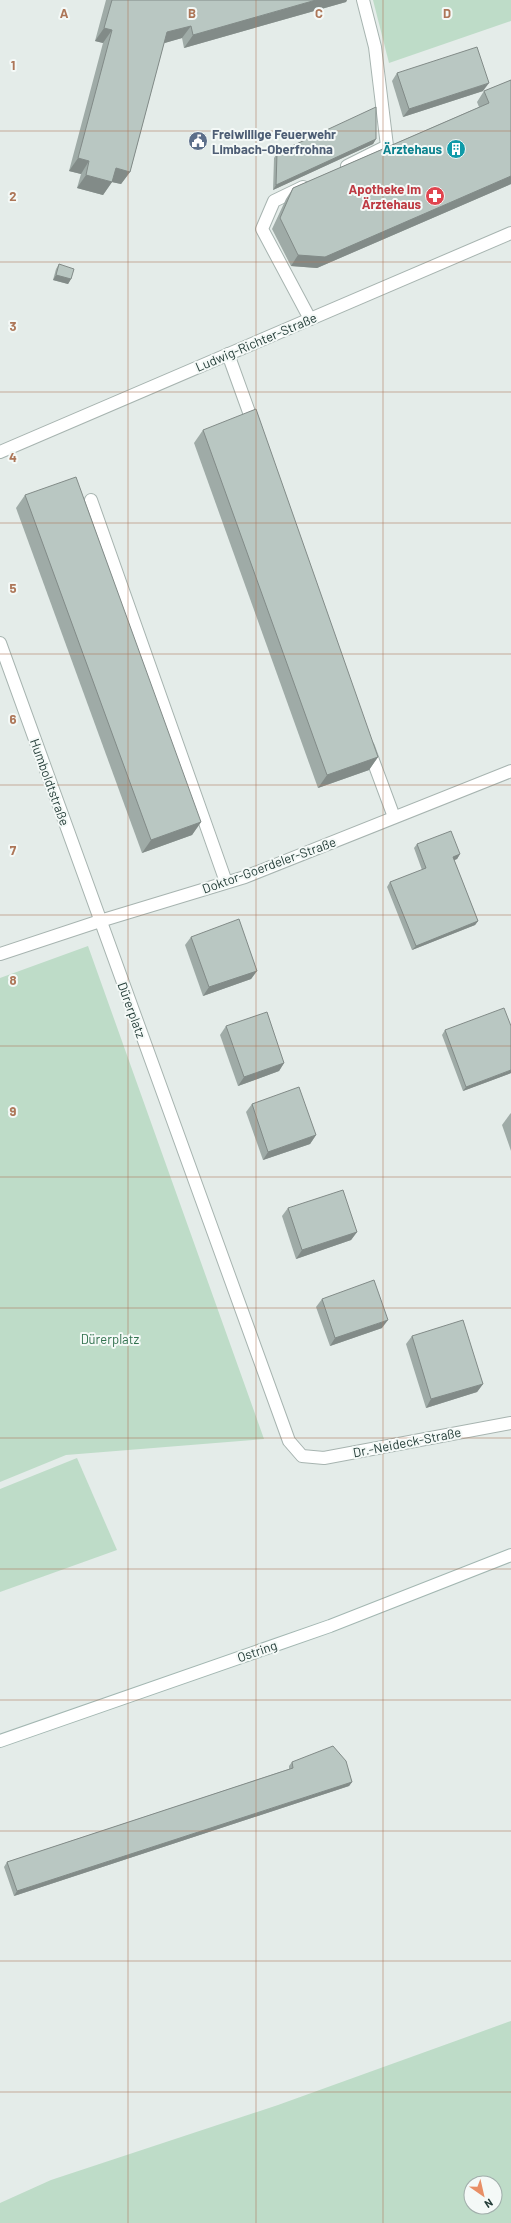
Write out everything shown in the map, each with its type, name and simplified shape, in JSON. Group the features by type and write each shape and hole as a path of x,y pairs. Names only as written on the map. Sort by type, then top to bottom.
{"street":[{"path":"338,170 387,146 375,47 363,0"},
{"path":"310,319 262,229 274,201 316,180"},
{"name":"Ludwig-Richter-Straße","path":"0,452 511,233"},
{"path":"228,354 258,436"},
{"path":"91,500 226,882"},
{"name":"Humboldtstraße","path":"0,643 100,921"},
{"path":"364,735 394,818"},
{"name":"Doktor-Goerdeler-Straße","path":"0,954 226,882 394,818 511,771"},
{"name":"Dürerplatz","path":"100,921 281,1420 289,1441 302,1456"},
{"name":"Dr.-Neideck-Straße","path":"302,1456 324,1458 511,1423"},
{"name":"Ostring","path":"0,1741 330,1626 511,1555"}],"green space":[{"path":"373,0 511,0 511,21 389,63"},
{"name":"Dürerplatz","path":"88,946 264,1439 66,1455 0,1482 0,978"},
{"path":"77,1458 117,1550 0,1592 0,1489"},
{"path":"511,2021 511,2223 0,2223 0,2203 51,2180 278,2105"}],"building":[{"path":"112,0 316,0 193,35 191,26 167,32 130,172 116,168 112,182 86,175 89,161 78,158 112,30 104,28"},
{"path":"477,47 489,83 409,109 397,73"},
{"name":"Ärztehaus","path":"511,80 511,176 325,257 298,255 280,218 293,188 489,103 484,91"},
{"path":"376,107 376,139 276,185 277,153"},
{"path":"59,264 74,269 71,279 56,275"},
{"path":"256,409 378,757 327,775 203,430"},
{"path":"76,477 201,822 151,840 25,495"},
{"path":"451,831 460,854 453,857 478,921 416,946 390,882 426,868 417,844"},
{"path":"239,919 257,971 209,987 191,937"},
{"path":"504,1008 511,1026 511,1070 466,1087 445,1030"},
{"path":"267,1012 284,1063 244,1077 226,1026"},
{"path":"299,1087 316,1135 268,1152 252,1104"},
{"path":"343,1190 357,1232 302,1250 288,1208"},
{"path":"374,1280 388,1320 335,1338 322,1299"},
{"path":"463,1320 483,1384 431,1399 412,1336"},
{"path":"333,1746 346,1761 352,1782 17,1891 7,1862 293,1768 292,1762"}],"place":[{"name":"Freiwillige Feuerwehr Limbach-Oberfrohna","path":"198,141"},
{"name":"Ärztehaus","path":"456,149"},
{"name":"Apotheke im Ärztehaus","path":"435,196"}]}
